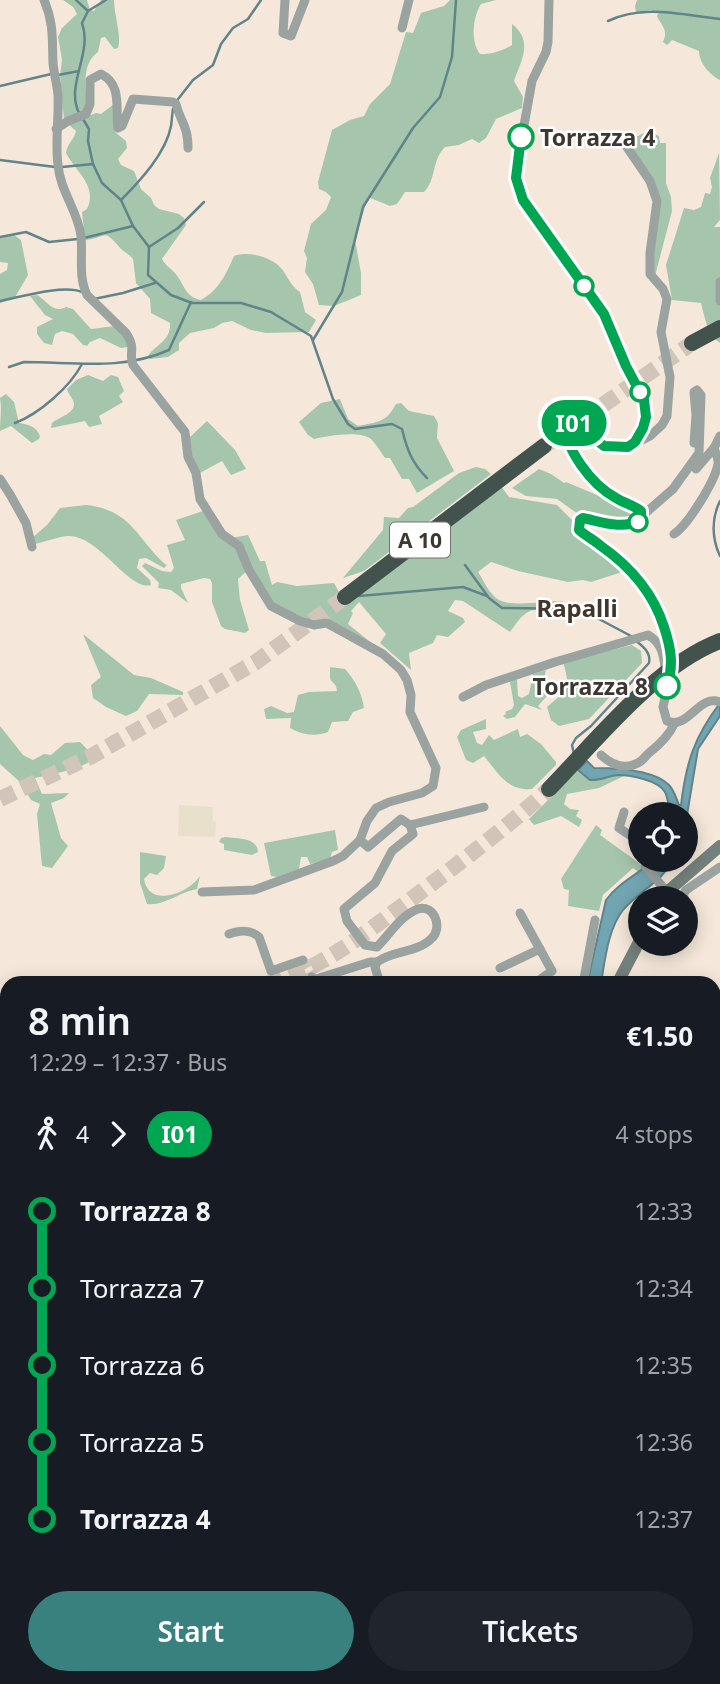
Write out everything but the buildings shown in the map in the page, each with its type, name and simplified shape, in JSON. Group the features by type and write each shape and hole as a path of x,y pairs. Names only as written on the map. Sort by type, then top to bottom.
{"highway":[{"path":"692,343 720,328"},
{"name":"A 10","path":"345,597 544,446"},
{"path":"549,789 655,681 692,655 720,641"}],"street":[{"path":"44,0 53,25 53,66 58,95 58,168 62,187 81,235 84,289 87,295 127,333 134,349 131,360 133,365 184,432 188,457 196,473 200,499 222,534 240,546 261,592 274,609 314,625 326,623 389,659 407,680 411,695 410,712 433,760 433,786 422,793 376,808 367,821 360,840 343,856 254,890 202,891"},
{"path":"285,0 283,33 292,36 305,0"},
{"path":"402,29 409,0"},
{"path":"549,0 548,42 532,81 516,178 523,200 604,314 644,400 646,417 635,442"},
{"path":"56,129 86,114 90,104 90,80 101,74 108,78 118,101 118,128 122,126 133,99 173,102 187,128 188,148"},
{"path":"624,143 650,181 657,201 650,274 663,289 667,299 661,332 670,377 667,416 656,432 628,447 604,446 569,419 565,420 568,440 584,468 598,484 616,498 629,503 642,516"},
{"path":"720,282 720,301"},
{"path":"652,510 673,489 699,453 701,395 697,390 694,392 694,443"},
{"path":"718,701 705,703 681,723 667,721 663,715 672,665 671,649 655,601 640,579 602,546 582,533 578,524 583,518 607,524 629,525 676,495 720,436"},
{"path":"674,534 683,526 706,493 718,465 713,448"},
{"path":"0,479 26,523 32,547"},
{"path":"463,697 486,685 555,662 612,647 634,638 652,636 664,655 666,688"},
{"path":"601,755 611,765 622,766 640,762 655,750 671,732 674,724"},
{"path":"410,825 484,807"},
{"path":"624,812 619,828 628,834"},
{"path":"324,976 377,962 395,953 420,946 430,941 436,933 435,916 426,908 413,912 380,944 373,948 365,945 347,920 344,909 375,883 392,851 413,834 405,820 398,821 368,847 360,840"},
{"path":"669,886 720,846"},
{"path":"693,886 720,867"},
{"path":"520,914 552,971 545,976"},
{"path":"584,976 595,920"},
{"path":"229,934 250,930 255,933 259,937 271,971 303,960"},
{"path":"500,968 540,949"},
{"path":"621,976 632,956"},
{"path":"377,962 377,976"}],"shaded area":[{"path":"179,805 213,807 215,837 178,836"}],"green space":[{"path":"63,0 87,0 90,10 94,11 101,0 114,0 119,38 118,48 114,49 105,37 101,38 98,52 86,71 86,111 64,120 60,76 62,60 58,37 62,28 77,14 73,7"},
{"path":"450,0 496,0 481,4 476,15 474,36 480,54 497,52 512,45 512,24 523,37 524,51 514,81 523,97 522,108 496,119 486,138 479,143 472,139 445,147 424,192 405,192 397,204 390,206 368,197 355,240 361,273 361,295 334,306 319,305 313,284 305,272 307,258 304,251 311,224 326,210 331,197 319,189 318,182 332,130 364,116 370,104 390,84 406,32 413,33 421,13 444,6"},
{"path":"637,0 720,0 720,80 706,68 699,51 672,40 667,45 663,42 665,31 657,16 659,12 650,10 636,14"},
{"path":"114,104 115,132 126,141 127,148 118,159 121,165 134,171 141,189 154,205 184,218 186,225 162,259 191,296 201,300 213,291 234,256 251,254 263,257 278,265 300,292 305,312 316,320 309,332 266,333 251,330 232,321 190,333 179,343 179,350 168,357 150,359 148,356 168,334 170,323 151,313 150,299 136,283 131,257 107,236 85,240 82,212 87,209 90,193 66,153 76,131 68,124 96,113 101,114"},
{"path":"648,131 659,136 660,143 666,143 666,183 672,211 655,276 652,262 659,203 628,142 629,137"},
{"path":"719,153 720,220 714,227 720,227 720,343 709,330 701,303 672,300 666,265 684,208 694,210 701,207 705,193 710,194 710,178"},
{"path":"14,235 21,240 28,275 14,299 0,303 0,274 7,270 8,263 0,262 0,238"},
{"path":"37,295 54,308 73,309 91,329 115,326 130,343 128,347 121,348 100,338 87,346 73,334 62,331 55,334 52,345 44,343 37,334 37,327 53,319 45,315 30,296"},
{"path":"88,375 103,381 111,375 118,377 124,391 119,396 123,402 99,416 102,424 89,427 85,421 51,428 52,423 69,413 73,407 74,402 67,389 76,380"},
{"path":"6,394 14,402 19,423 34,428 39,433 39,439 32,443 11,426 0,431 0,398"},
{"path":"340,399 348,419 358,426 380,421 389,415 396,404 401,403 409,411 434,416 438,423 437,438 454,471 417,493 409,479 402,479 390,458 385,458 366,436 351,434 314,439 308,435 299,422 321,403"},
{"path":"207,421 235,450 246,469 231,475 222,461 198,474 191,456 189,438"},
{"path":"476,467 491,474 364,571 343,578 383,530 384,517 399,518 408,508 459,473"},
{"path":"539,469 564,483 604,498 610,497 635,509 635,518 633,521 602,521 578,514 557,499 526,496 512,488"},
{"path":"501,486 509,497 557,505 574,522 578,536 600,548 625,571 591,582 568,582 491,562 478,572 495,597 512,603 563,601 557,613 529,611 510,632 463,601 455,600 448,611 463,618 465,622 448,637 437,635 433,643 409,653 411,670 380,643 386,634 359,602 351,611 353,613 348,624 374,645 276,609 231,538 248,535 260,561 265,561 272,585 277,582 297,586 334,583 340,594"},
{"path":"86,505 101,508 124,519 156,555 168,564 164,568 146,558 139,559 137,568 150,580 151,585 142,585 133,580 90,543 79,538 67,536 35,544 32,538 60,508"},
{"path":"206,510 237,546 247,571 238,579 240,600 249,630 245,633 221,626 212,602 210,579 181,584 188,603 171,590 158,588 159,583 142,566 145,563 171,572 174,568 167,545 185,540 176,520"},
{"path":"83,634 134,675 151,678 183,692 183,695 149,694 137,711 126,716 106,707 93,698 91,685 101,677"},
{"path":"632,645 641,651 642,663 589,719 559,726 551,720 547,707 566,688 567,678 563,662"},
{"path":"330,667 345,669 349,673 360,692 364,708 353,712 348,721 332,722 328,732 313,735 290,728 291,718 266,719 264,709 271,706 287,713 294,712 298,695 337,691 330,679"},
{"path":"546,670 542,688 544,693 547,692 547,686 550,684 552,690 538,706 542,710 525,704 515,717 507,719 503,716 514,705 510,682 517,679 518,696 522,698 529,694 533,674"},
{"path":"486,719 486,729 473,732 477,743 482,745 489,735 494,740 518,729 520,737 527,734 541,744 556,762 532,789 516,787 504,780 484,756 473,763 466,760 457,737 461,730"},
{"path":"0,726 23,755 33,760 44,754 51,755 65,743 80,742 87,749 102,756 75,769 35,778 42,794 69,793 51,803 61,838 68,846 52,868 42,866 37,814 40,804 31,800 21,783 0,764"},
{"path":"578,770 590,780 624,776 599,788 567,794 564,804 570,809 579,810 576,816 582,820 579,827 561,816 534,825 529,819"},
{"path":"596,825 602,830 600,835 628,855 629,872 603,895 599,911 568,906 569,890 564,889 561,879"},
{"path":"335,830 338,850 332,852 330,859 310,864 307,857 301,857 299,869 277,877 271,876 264,843"},
{"path":"226,837 251,841 258,852 252,855 224,850 224,844 219,842"},
{"path":"140,852 166,856 164,868 157,875 150,873 144,879 153,894 161,896 179,892 200,876 197,889 160,903 147,904 140,883"}],"water":[{"path":"720,703 720,716 698,749 689,802 682,802 693,751 704,727"},
{"path":"587,761 594,768 633,770 662,780 674,792 678,802 668,802 665,792 650,781 618,775 590,780 578,770"},
{"path":"638,872 666,872 650,886 628,886 628,905 618,918 611,935 602,976 589,976 606,900"}],"waterway":[{"path":"76,0 88,11 82,23 84,46 75,91 79,113"},
{"path":"88,11 106,0"},
{"path":"175,103 193,80 213,65 221,44 233,28 248,19 261,0"},
{"path":"313,340 342,292 363,207 413,128 440,97 452,57 456,0"},
{"path":"608,21 649,12 720,19"},
{"path":"58,75 79,71"},
{"path":"0,86 51,74"},
{"path":"121,200 144,175 164,146 173,109"},
{"path":"83,119 89,129 88,141 93,164 102,183 121,200 133,226 149,247 148,275 171,295 192,303 241,303 271,312 311,336 333,399 348,424 355,429 392,424 402,429 411,456 427,478"},
{"path":"0,160 55,167"},
{"path":"62,167 93,164"},
{"path":"149,247 178,228 204,202"},
{"path":"84,238 133,226"},
{"path":"0,237 26,232 49,242 78,239"},
{"path":"94,299 155,283"},
{"path":"0,301 53,290 82,292"},
{"path":"9,367 24,362 98,364 151,357 169,350 191,302"},
{"path":"15,423 53,399 70,382 82,364"},
{"path":"720,501 714,529 720,556"},
{"path":"465,565 489,598 502,608 580,609 631,636"},
{"path":"359,596 463,587 487,596"},
{"path":"574,754 572,745 576,738 591,726 649,663 648,653 636,641"}],"tunnel":[{"path":"544,446 692,343"},
{"path":"0,799 90,757 256,662 345,597"},
{"path":"289,976 325,960 359,937 481,846 549,789"},
{"path":"303,960 311,976"}],"bus line":[{"name":"I01","path":"521,137 516,178 523,200 604,314 644,400 646,417 643,428 635,442 628,447 604,446 569,419 565,420 564,428 573,451 598,484 616,498 641,511 641,520 634,524 607,524 583,518 578,524 579,530 640,579 655,601 671,649 672,665 667,686"}],"place":[{"name":"Torrazza 4","path":"521,137"},
{"name":"Torrazza 8","path":"667,686"}],"district":[{"name":"Rapalli","path":"577,607"}]}
